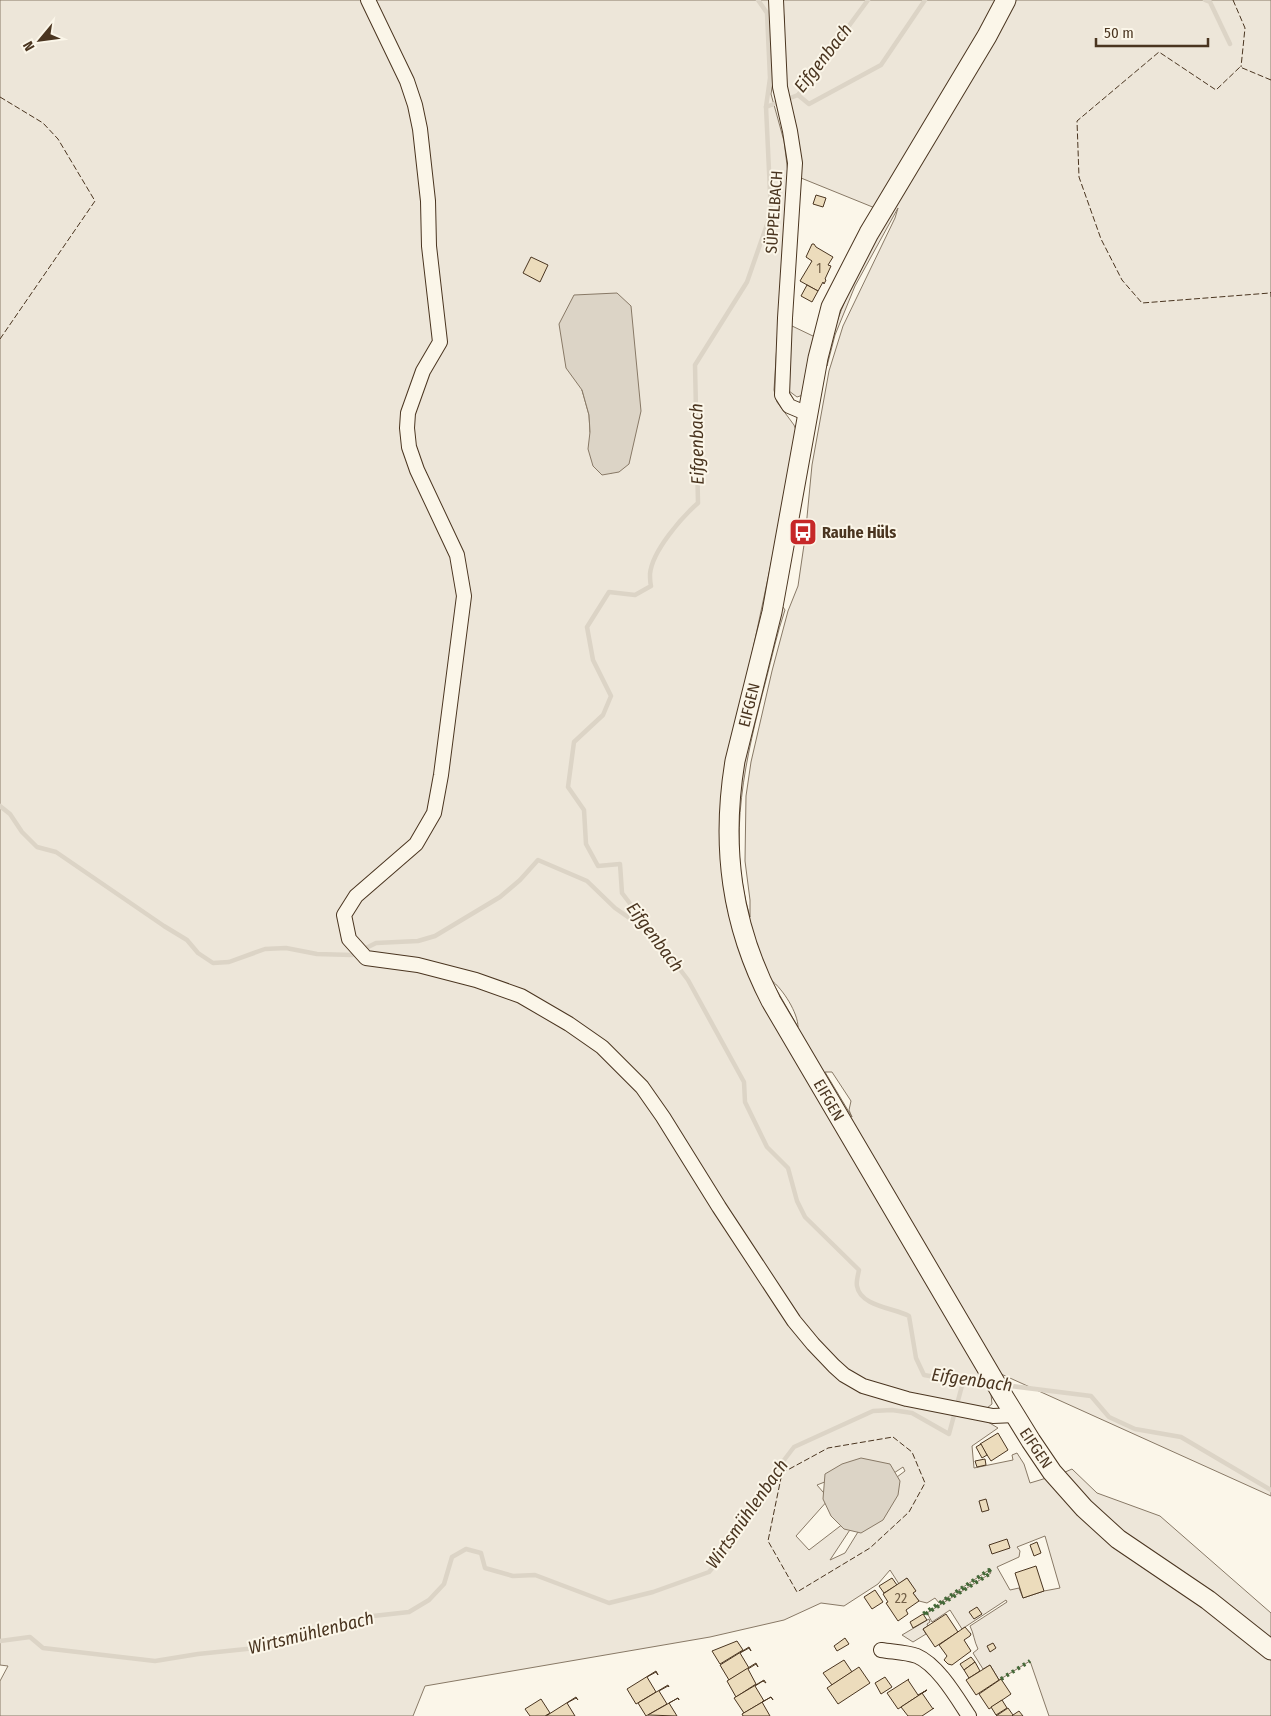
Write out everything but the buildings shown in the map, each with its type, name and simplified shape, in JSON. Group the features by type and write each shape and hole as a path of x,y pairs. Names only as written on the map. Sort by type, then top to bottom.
{"main road":[{"name":"EIFGEN","path":"1006,0 987,36 869,233 842,284 824,330 772,612 731,783 728,835 732,886 748,950 771,1001 1030,1441 1052,1472 1097,1521 1143,1557 1208,1600 1271,1650"}],"street":[{"name":"SÜPPELBACH","path":"776,0 780,86 795,163 782,395 789,406 808,414"},
{"path":"371,6 407,82 415,105 420,129 428,200 429,246 440,342 423,371 408,413 409,447 417,470 457,555 464,596 442,775 434,813 416,844 356,896 344,915 349,939 366,958 418,965 476,980 521,996 569,1024 602,1047 642,1087 794,1321 813,1344 844,1375 863,1386 908,1399 993,1416 1012,1411"},
{"path":"881,1650 906,1653 919,1657 939,1675 969,1716"}],"shaded area":[{"path":"0,0 362,0 394,63 429,156 374,0 770,0 775,69 771,94 784,141 788,173 774,390 777,402 796,430 782,512 743,696 724,886 727,907 738,947 991,1394 992,1404 987,1408 983,1419 998,1428 972,1446 974,1468 1013,1460 1012,1455 1017,1453 1024,1464 1030,1483 1072,1469 1097,1493 1160,1516 1271,1613 1271,1716 1049,1716 1030,1661 999,1680 990,1665 983,1669 973,1653 978,1649 970,1626 1007,1602 1006,1600 962,1629 950,1610 932,1622 927,1613 991,1573 989,1570 939,1603 935,1598 927,1603 919,1601 913,1593 915,1591 907,1578 899,1584 890,1570 878,1584 844,1606 821,1603 784,1620 710,1637 425,1686 413,1716 0,1716 0,1681 8,1666 0,1665","holes":["582,390 611,474 590,432 589,415","903,1467 905,1471 882,1493 845,1553 830,1560 865,1507 809,1550 796,1536 829,1499 817,1485 845,1474 894,1473","1045,1536 1060,1588 1023,1598 1019,1588 1010,1590 997,1567 1019,1557 1020,1551 1017,1547"]},
{"path":"782,0 1271,0 1271,1496 1001,1374 766,975 750,930 737,864 738,788 781,607 783,607 785,610 752,738 741,798 740,857 743,887 750,917 750,900 745,861 746,796 751,762 772,671 788,611 798,586 812,465 829,371 843,326 895,218 898,208 855,286 835,335 827,366 835,328 849,291 886,221 875,208 801,178 795,121 784,80 784,18","holes":["771,980 789,1002 798,1027","825,1072 832,1072 851,1101 849,1110 852,1117"]},
{"path":"617,293 631,306 641,411 629,464 619,472 602,475 593,466 588,449 589,415 582,390 566,368 559,324 574,295"},
{"path":"790,325 815,337 803,395 797,397 789,391"},
{"path":"861,1458 890,1464 900,1481 898,1495 883,1520 861,1533 844,1529 831,1516 823,1499 825,1474 842,1464"},
{"path":"929,1619 928,1626 923,1629 926,1634 913,1642 902,1635"}],"waterway":[{"name":"Eifgenbach","path":"758,0 767,13 770,78 766,107 771,213 747,282 695,365 698,503 676,526 656,555 650,574 651,586 635,595 609,592 587,627 593,660 611,696 603,715 574,742 568,787 584,810 586,844 598,866 620,864 622,893 688,980 744,1082 745,1102 767,1147 788,1168 797,1201 805,1217 859,1270 857,1286 859,1293 864,1298 909,1316 916,1358 924,1375 963,1382 991,1384"},
{"name":"Eifgenbach","path":"766,107 798,95 868,0"},
{"path":"798,95 809,104 881,65 925,0"},
{"path":"1205,0 1210,2 1230,44"},
{"path":"0,806 10,814 22,832 37,847 56,852 187,940 198,953 213,963 229,962 265,949 286,948 317,954 352,955 376,943 418,941 435,936 500,897 520,880 538,860 587,881 615,908 648,931"},
{"name":"Wirtsmühlenbach","path":"0,1641 30,1637 43,1648 155,1661 198,1654 266,1647 334,1629 364,1617 409,1612 429,1600 444,1584 452,1557 466,1549 481,1553 485,1568 513,1576 535,1575 609,1603 653,1592 709,1572 720,1559 765,1485 794,1447 873,1411 892,1410 912,1413 949,1434 963,1382"},
{"name":"Eifgenbach","path":"1003,1385 1091,1396 1109,1417 1135,1429 1181,1437 1271,1490"}],"hedge":[{"path":"989,1570 991,1573 923,1614 989,1570"},
{"path":"1001,1679 1030,1661"}],"fence":[{"path":"1233,0 1245,28 1241,67"},
{"path":"1271,80 1240,67 1216,90 1159,52 1077,121 1079,177 1101,239 1122,280 1142,303 1271,292 1271,297"},
{"path":"0,97 43,123 58,139 95,201 0,339"},
{"path":"893,1437 912,1452 925,1483 909,1512 870,1548 797,1592 768,1541 782,1473 828,1448 893,1437"}],"place":[{"name":"Rauhe Hüls","path":"803,532"}]}
